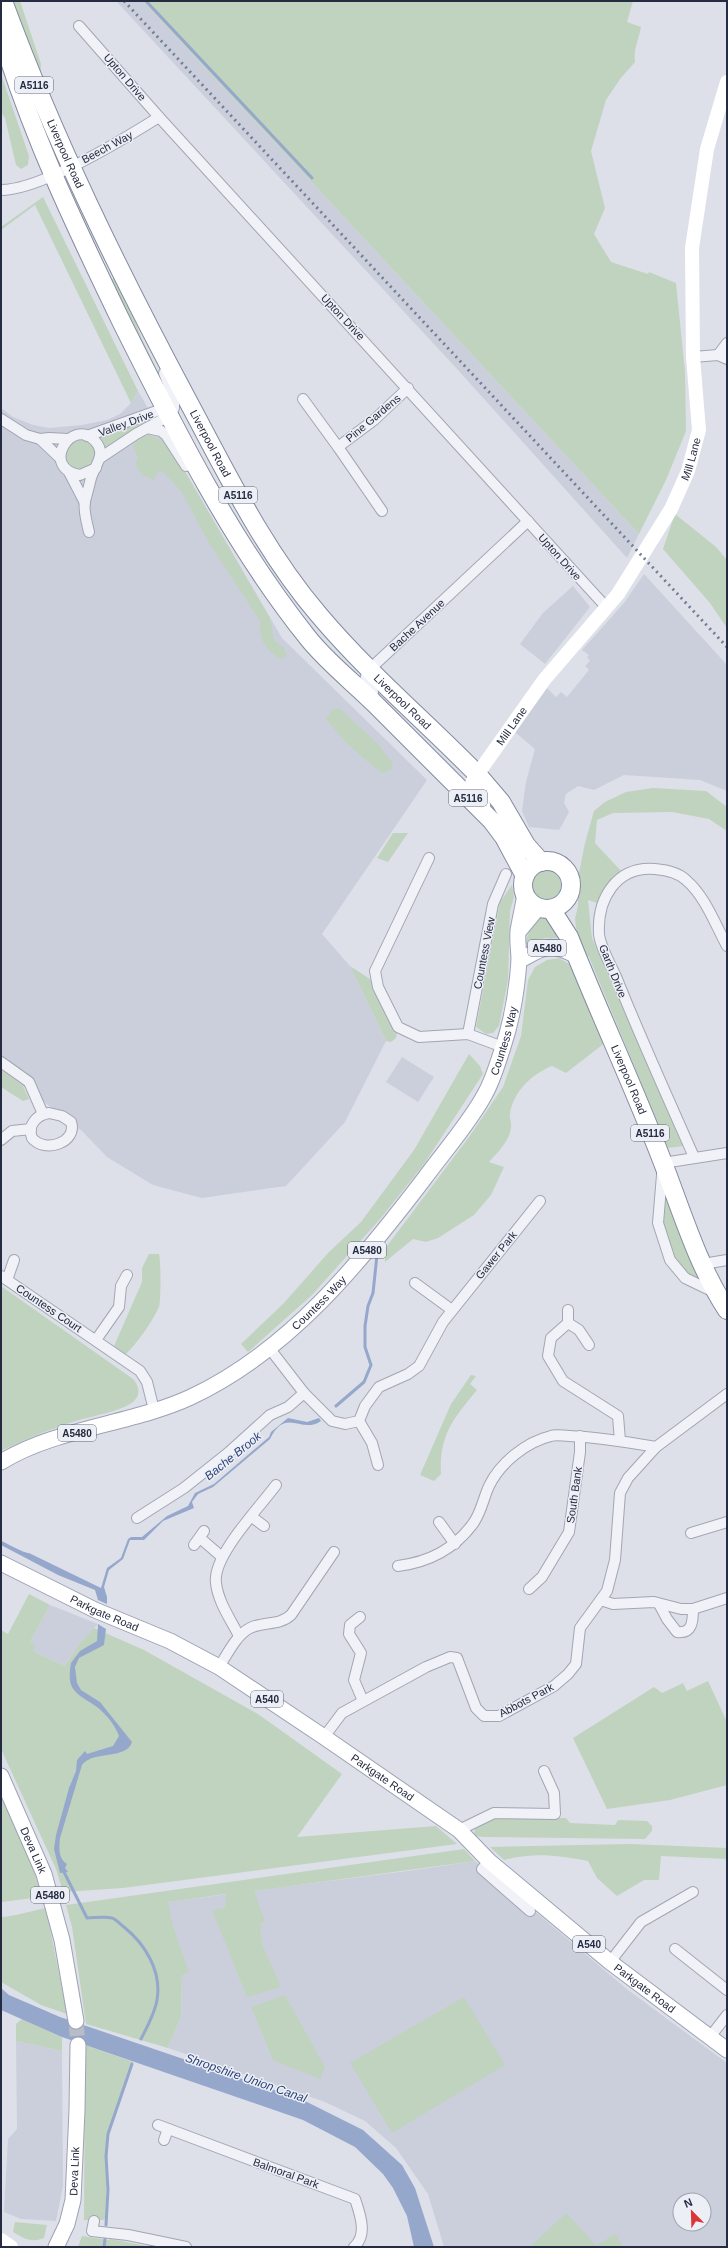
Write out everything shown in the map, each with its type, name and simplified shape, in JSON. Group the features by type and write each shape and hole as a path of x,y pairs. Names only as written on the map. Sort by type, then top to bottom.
{"highway":[{"name":"Liverpool Road","path":"3,1 30,76 70,167 194,413 258,529 318,615 370,669 478,775 501,802 526,845 541,862"},
{"name":"Liverpool Road","path":"1,33 15,80 53,174 97,271 215,500 269,588 310,641 410,738 492,821 511,849 525,876"},
{"path":"194,413 182,410 178,418 199,457 215,500"},
{"path":"525,876 530,869 541,862"},
{"name":"A5116","path":"541,862 555,863 568,873 571,886 566,899"},
{"name":"A5116","path":"525,876 523,886 525,894 531,903 544,908"},
{"name":"Liverpool Road","path":"566,899 569,937 576,956 663,1163 682,1216 703,1264 727,1310"},
{"path":"544,908 560,905 566,899"},
{"name":"Liverpool Road","path":"544,908 569,937"}],"main road":[{"name":"Countess Way","path":"1,1462 42,1444 154,1410 188,1398 235,1374 270,1349 356,1264 404,1204 485,1094 503,1047 510,1023 519,961 518,934 525,894"},
{"name":"A5480","path":"518,934 544,908"},
{"name":"A5480","path":"519,961 540,949 550,947 560,947 576,956"},
{"name":"Parkgate Road","path":"1,1563 96,1610 170,1641 219,1667 324,1737 459,1830 489,1861 610,1962 727,2050"},
{"name":"Deva Link","path":"1,1776 44,1874 62,1940 76,2021"},
{"name":"Deva Link","path":"56,2247 67,2224 73,2200 78,2045"}],"street":[{"name":"Upton Drive","path":"79,26 160,118 408,388 606,608"},
{"name":"Mill Lane","path":"478,775 544,680 606,608 631,576 670,509 688,471 699,430 693,357 692,248 707,149 727,82"},
{"name":"Beech Way","path":"1,190 12,190 70,167 160,118"},
{"path":"122,271 144,333 173,392 169,410 187,408 194,413"},
{"path":"693,357 722,357 727,343"},
{"name":"Pine Gardens","path":"338,447 374,420 408,388"},
{"name":"Pine Gardens","path":"303,400 382,510"},
{"name":"Valley Drive","path":"87,436 98,445 100,458 147,428 169,410"},
{"name":"Valley Drive","path":"40,439 68,439 74,436 87,436 169,410"},
{"path":"1,419 26,435 40,439 60,458 85,503 89,532"},
{"path":"147,428 161,431 166,434 193,476 215,500"},
{"path":"60,458 63,444 68,439"},
{"path":"85,503 100,458"},
{"path":"69,472 80,475 91,472 96,468"},
{"name":"Bache Avenue","path":"370,669 528,521"},
{"path":"370,669 365,675 367,686 389,709 410,738"},
{"path":"478,775 471,786 492,821"},
{"path":"429,858 404,907 375,971 378,987 387,1008 398,1027 419,1037 468,1034 503,1047"},
{"name":"Garth Drive","path":"694,1157 626,1004 599,936 600,913 609,890 623,876 645,868 667,870 685,879 698,893 727,946"},
{"name":"Countess View","path":"468,1034 493,904 506,874"},
{"path":"1,1062 29,1082 43,1114"},
{"path":"43,1114 56,1114 71,1122 73,1130 70,1135 57,1144 45,1146 40,1145 32,1138 30,1129 33,1122 43,1114"},
{"path":"1,1140 12,1131 30,1129"},
{"path":"718,1294 685,1278 670,1260 658,1222 663,1163 727,1153"},
{"name":"Gawer Park","path":"359,1421 365,1406 379,1387 408,1374 419,1366 431,1340 452,1310 540,1201"},
{"path":"4,1278 14,1260"},
{"path":"703,1264 727,1260"},
{"path":"96,1340 119,1307 121,1286 127,1275"},
{"name":"Countess Court","path":"4,1278 96,1340 140,1372 147,1382 154,1410"},
{"path":"415,1282 452,1310"},
{"path":"568,1310 568,1323 551,1338 548,1356 563,1381 618,1416 620,1441"},
{"path":"568,1323 579,1330 589,1345"},
{"path":"270,1349 304,1393 332,1421 345,1424 359,1421 372,1443 378,1465"},
{"path":"137,1518 184,1488 228,1453 270,1415 288,1407 304,1393"},
{"name":"Abbots Park","path":"324,1737 342,1713 426,1667 450,1657 457,1658 476,1708 484,1716 499,1716 554,1686 568,1674 576,1664 580,1628 607,1591 615,1560 620,1493 628,1478 656,1448 727,1394"},
{"path":"398,1566 416,1563 437,1556 455,1544 473,1524 489,1485 502,1466 524,1449 552,1435 580,1436 620,1441 656,1448"},
{"name":"South Bank","path":"530,1589 542,1576 569,1532 580,1452 580,1436"},
{"path":"240,1636 218,1594 215,1581 222,1557 236,1535 252,1517 276,1485"},
{"path":"252,1517 264,1526"},
{"path":"439,1522 455,1544"},
{"path":"691,1533 727,1522"},
{"path":"199,1538 222,1557"},
{"path":"219,1667 240,1636 249,1628 282,1622 286,1619 334,1552"},
{"path":"601,1600 613,1604 659,1604 693,1609 727,1598"},
{"path":"659,1604 667,1619 677,1632 683,1633 689,1630 693,1618 693,1609"},
{"path":"360,1616 350,1625 349,1634 361,1653 354,1680 363,1701"},
{"path":"459,1830 494,1813 555,1814 554,1793 544,1771"},
{"path":"489,1861 482,1869 530,1911"},
{"path":"610,1962 641,1922 693,1892"},
{"path":"681,1950 727,1990"},
{"path":"710,2037 727,2015"},
{"name":"Balmoral Park","path":"158,2125 355,2199 363,2230 359,2242 354,2247"},
{"path":"164,2140 168,2129"},
{"path":"94,2221 92,2231 128,2235 186,2247"},
{"path":"1,2240 12,2247"}],"shaded area":[{"path":"116,1 143,1 639,534 627,558 458,370"},
{"path":"138,391 282,638 427,780 322,934 350,966 386,1041 345,1122 286,1186 202,1198 153,1185 107,1157 82,1131 1,1069 1,408 13,417 33,425 49,428 82,425 107,420 120,414 131,403"},
{"path":"644,574 727,665 727,791 700,780 624,775 594,790 578,786 566,794 564,803 569,812 559,830 529,827 522,811 526,782 535,749 515,732 547,688 556,697 561,692 567,697 589,670 585,666 590,661 587,657 589,655 582,650 624,603"},
{"path":"573,586 590,607 545,664 520,644 543,613"},
{"path":"402,1057 434,1077 418,1102 386,1082"},
{"path":"50,1605 98,1624 80,1643 65,1666 33,1651 30,1642"},
{"path":"475,1861 628,1990 727,2063 727,2247 444,2247 428,2194 396,2148 365,2121 325,2102 168,2048 181,2017 182,1975 167,1902"},
{"path":"16,2041 62,2051 63,2186 56,2221 21,2219 4,2212 8,2139 17,2129"}],"green space":[{"path":"12,1 20,1 41,64 40,86"},
{"path":"143,1 633,1 627,22 641,27 635,49 635,62 620,79 606,100 591,151 605,208 594,234 611,262 648,274 649,272 676,283 685,372 686,431 666,480 639,534"},
{"path":"1,74 29,156 28,165 21,169 16,165 5,118 1,112"},
{"path":"43,197 138,391 131,403 35,205 1,230 1,227"},
{"path":"117,276 142,339 166,388 164,392 111,280"},
{"path":"141,422 142,425 104,450 97,437"},
{"path":"150,435 169,444 270,618 274,640 284,648 287,656 281,659 275,656 264,644 260,621 209,543 181,491 164,473 158,471 154,480 142,475 135,464 138,458 133,446 138,438"},
{"path":"81,441 87,442 95,450 95,462 87,470 81,471 75,470 67,462 66,456 67,450 75,442"},
{"path":"675,514 716,547 727,560 727,628 710,603 663,549"},
{"path":"339,708 378,744 393,764 391,770 382,773 352,748 332,727 326,719 332,709"},
{"path":"653,788 706,791 727,807 727,831 709,819 672,812 613,813 597,820 595,843 621,871 607,886 597,903 588,900 592,938 683,1146 668,1148 589,957 579,952 575,919 578,906 578,878 585,843 594,811 605,802 626,792"},
{"path":"393,833 408,833 388,862 377,858"},
{"path":"546,870 556,875 561,885 556,895 546,900 536,895 531,885 536,875"},
{"path":"512,885 514,897 510,911 508,980 499,1026 493,1033 486,1034 476,1027 500,902"},
{"path":"545,914 562,938 546,938 525,944 534,923"},
{"path":"559,958 571,965 606,1042 566,1073 552,1066 545,1069 525,1084 512,1105 510,1113 511,1126 508,1138 489,1162 504,1167 491,1195 474,1215 438,1238 426,1242 413,1239 385,1262 384,1250 469,1137 503,1087 521,1036 528,980 535,967 547,960"},
{"path":"350,966 370,979 397,1032 396,1038 391,1042 386,1041"},
{"path":"469,1054 480,1066 483,1074 424,1164 381,1218 312,1295 248,1352 241,1344 284,1303 328,1253 361,1222 414,1150"},
{"path":"1,1069 23,1086 29,1099 23,1101 1,1087"},
{"path":"669,1199 702,1278 698,1281 691,1277 680,1265 671,1251 665,1235 662,1218 663,1202"},
{"path":"149,1254 159,1254 159,1307 144,1332 125,1355 114,1346 142,1282 142,1268"},
{"path":"1,1286 133,1379 137,1384 138,1390 138,1396 136,1399 123,1408 57,1427 1,1451"},
{"path":"471,1375 476,1376 470,1384 477,1390 449,1428 442,1448 441,1474 434,1481 420,1475 451,1404"},
{"path":"29,1594 50,1605 30,1642 36,1645 33,1651 65,1666 80,1643 94,1628 144,1650 258,1714 342,1774 297,1837 436,1826 457,1844 123,1888 63,1892 56,1869 1,1749 1,1630 8,1634"},
{"path":"708,1681 727,1722 727,1785 670,1800 607,1809 573,1738 654,1687 662,1693 683,1683 687,1691"},
{"path":"1,1792 33,1868 42,1897 1,1902"},
{"path":"492,1818 566,1818 570,1823 615,1825 618,1820 647,1821 652,1826 652,1831 645,1839 474,1836 475,1826"},
{"path":"630,1844 727,1848 727,1859 661,1856 659,1880 644,1880 617,1896 597,1878 588,1861 546,1855 526,1856 504,1860 490,1847"},
{"path":"464,1849 475,1861 254,1891 265,1921 260,1924 262,1944 281,1987 247,1997 212,1910 225,1908 226,1894 168,1902 173,1926 189,1972 182,1975 181,2017 168,2048 86,2024 72,1927 66,1905"},
{"path":"46,1908 67,2014 41,2005 1,1982 1,1917 18,1915"},
{"path":"285,1995 325,2067 320,2079 273,2060 251,2007"},
{"path":"464,1997 505,2065 392,2133 350,2063"},
{"path":"22,2019 62,2037 62,2051 16,2041 16,2024"},
{"path":"85,2045 133,2062 108,2134 106,2218 103,2220 84,2220"},
{"path":"566,2213 596,2245 616,2234 623,2247 530,2247"},
{"path":"15,2222 47,2225 44,2238 28,2240 21,2237 13,2232"},
{"path":"82,2236 108,2240 111,2239 151,2247 78,2247"}],"water":[{"path":"288,1418 307,1422 319,1418 321,1421 307,1425 288,1422 282,1424 276,1429 270,1439 213,1487 198,1494 192,1502 194,1508 163,1521 144,1540 130,1540 123,1559 109,1570 104,1587 107,1597 107,1604 98,1600 95,1590 58,1575 1,1545 1,1541 101,1588 107,1568 121,1558 128,1539 131,1537 142,1537 167,1516 188,1506 195,1493 214,1484 269,1437 271,1432"},
{"path":"98,1624 106,1629 104,1645 79,1658 75,1667 77,1683 81,1690 100,1702 132,1742 129,1748 124,1751 87,1760 82,1765 59,1845 62,1859 67,1864 65,1868 68,1872 60,1873 54,1849 56,1835 69,1788 76,1771 77,1760 85,1751 87,1754 113,1746 119,1736 108,1717 72,1688 70,1678 71,1663 80,1651 97,1641"},
{"path":"1,1988 9,1995 60,2017 301,2099 363,2130 402,2165 415,2188 434,2247 414,2247 407,2216 393,2188 383,2174 355,2147 303,2120 62,2037 1,2010"}],"waterway":[{"path":"146,1 312,178"},
{"name":"Bache Brook","path":"336,1406 364,1382 371,1365 365,1347 365,1326 368,1306 373,1293 377,1255"},
{"path":"63,1870 87,1918 112,1918 132,1934 145,1950 150,1959 157,1979 157,2000 153,2015 141,2039"},
{"path":"106,2225 108,2190 106,2156 108,2134 132,2064"},
{"path":"104,2247 105,2239"}],"tunnel":[{"path":"76,2021 78,2045"}],"railway":[{"path":"124,1 727,647"}],"water label":[{"name":"Shropshire Union Canal","path":"246,2078"}]}
